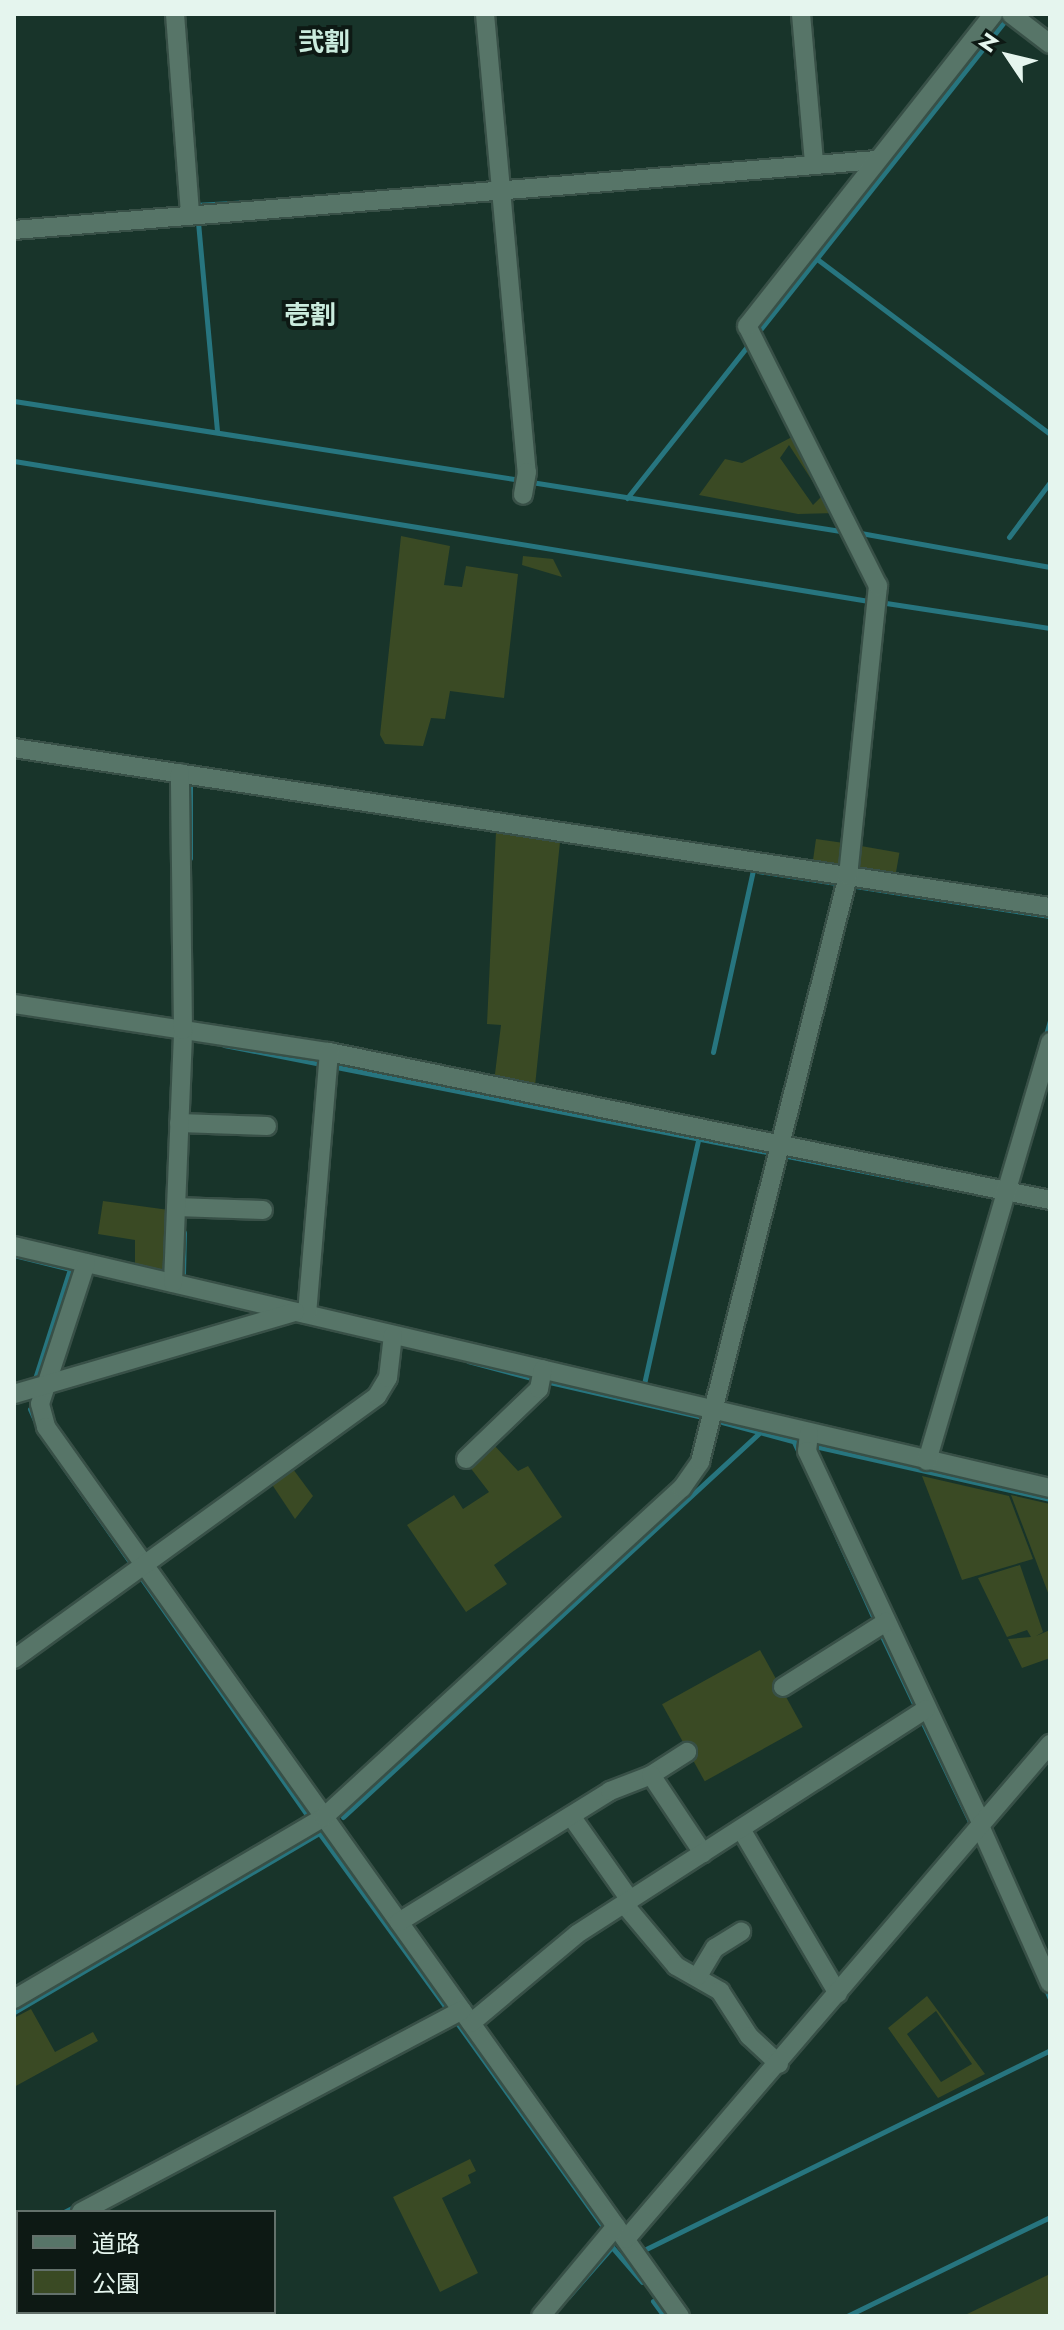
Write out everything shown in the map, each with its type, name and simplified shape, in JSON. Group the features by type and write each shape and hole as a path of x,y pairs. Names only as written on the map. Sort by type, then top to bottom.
{"street":[{"path":"175,14 190,207"},
{"path":"485,14 525,486"},
{"path":"801,14 813,159"},
{"path":"14,1999 324,1817 682,1488 700,1462 717,1410 775,1153 847,882 878,586 861,541 747,326 993,14"},
{"path":"1013,15 1050,44"},
{"path":"14,230 190,207 501,188 813,159 877,160"},
{"path":"14,748 180,779 847,882 1050,907"},
{"path":"173,1283 186,1034 180,779"},
{"path":"14,1004 328,1059 775,1153 1050,1200"},
{"path":"927,1461 1050,1042"},
{"path":"302,1313 328,1059"},
{"path":"179,1123 267,1126"},
{"path":"176,1207 263,1210"},
{"path":"14,1246 1050,1488"},
{"path":"86,1263 46,1385 46,1427 137,1570 324,1817 399,1922 459,2016 680,2316"},
{"path":"14,1394 302,1313"},
{"path":"14,1659 377,1396 388,1378 393,1335"},
{"path":"466,1459 539,1389 543,1369"},
{"path":"809,1433 807,1451 886,1622 922,1712 980,1825 1050,1983"},
{"path":"783,1687 886,1622"},
{"path":"85,2210 459,2016 700,1849 741,1829 922,1712"},
{"path":"541,2316 621,2233 1050,1744"},
{"path":"399,1922 571,1816 651,1775 687,1752"},
{"path":"651,1775 700,1849"},
{"path":"571,1816 664,1955 727,1998 773,2059"},
{"path":"741,1829 834,1988"},
{"path":"698,1976 715,1948 741,1932"}],"green space":[{"path":"792,437 836,513 798,514 699,495 725,459 742,463","holes":["789,445 822,496 813,505 780,458"]},
{"path":"401,536 450,546 444,585 462,587 466,566 518,574 504,698 450,691 445,719 431,718 423,746 385,744 380,735"},
{"path":"523,556 553,559 562,577 522,565"},
{"path":"496,832 560,842 535,1086 494,1082 501,1025 487,1024"},
{"path":"816,839 846,843 842,869 812,865"},
{"path":"861,846 899,853 895,878 856,872"},
{"path":"103,1201 169,1210 168,1266 160,1273 135,1267 135,1240 98,1234"},
{"path":"493,1444 518,1471 528,1466 562,1517 494,1565 507,1584 466,1612 407,1525 454,1495 463,1509 489,1492 469,1466"},
{"path":"290,1465 313,1496 295,1519 269,1480"},
{"path":"922,1476 1009,1496 1033,1559 962,1580"},
{"path":"1011,1495 1050,1504 1050,1598"},
{"path":"1020,1565 1043,1632 1036,1636 1050,1630 1050,1658 1022,1668 1008,1639 1031,1637 1027,1630 1007,1637 978,1578"},
{"path":"760,1650 803,1727 705,1781 662,1704"},
{"path":"927,1996 985,2074 938,2098 888,2028","holes":["936,2011 972,2064 941,2082 907,2034"]},
{"path":"31,2009 55,2052 93,2032 98,2041 14,2087 14,2018"},
{"path":"470,2159 476,2171 468,2175 471,2183 442,2198 478,2273 440,2292 393,2197"},
{"path":"1050,2274 1050,2316 963,2316"}],"waterway":[{"path":"756,335 1008,17"},
{"path":"194,205 251,202"},
{"path":"198,222 217,432"},
{"path":"817,259 1050,434"},
{"path":"627,498 750,343"},
{"path":"14,401 521,480"},
{"path":"14,461 869,601"},
{"path":"531,482 845,532"},
{"path":"1009,537 1050,482"},
{"path":"855,532 1050,567"},
{"path":"886,603 1050,628"},
{"path":"190,783 190,858"},
{"path":"713,1052 753,870"},
{"path":"758,871 1050,916"},
{"path":"1045,1038 1050,1020"},
{"path":"224,1045 929,1184"},
{"path":"644,1384 698,1140"},
{"path":"183,1274 184,1232"},
{"path":"14,1255 70,1269 35,1379"},
{"path":"468,1361 535,1379"},
{"path":"545,1381 706,1418"},
{"path":"30,1409 41,1434"},
{"path":"722,1422 796,1442"},
{"path":"343,1817 758,1434"},
{"path":"46,1442 309,1818"},
{"path":"794,1442 800,1455"},
{"path":"819,1447 1050,1499"},
{"path":"824,1508 876,1623"},
{"path":"880,1632 917,1710"},
{"path":"921,1719 972,1826"},
{"path":"317,1830 449,2012"},
{"path":"14,2012 319,1833"},
{"path":"1045,1987 1050,1999"},
{"path":"455,2020 603,2227"},
{"path":"644,2250 1050,2050"},
{"path":"629,2222 756,2074"},
{"path":"68,2210 78,2205"},
{"path":"847,2316 1050,2217"},
{"path":"568,2297 612,2247 642,2282"},
{"path":"653,2301 664,2316"},
{"path":"523,2316 535,2316"}],"district":[{"name":"弐割","path":"324,43"},
{"name":"壱割","path":"310,316"}]}
